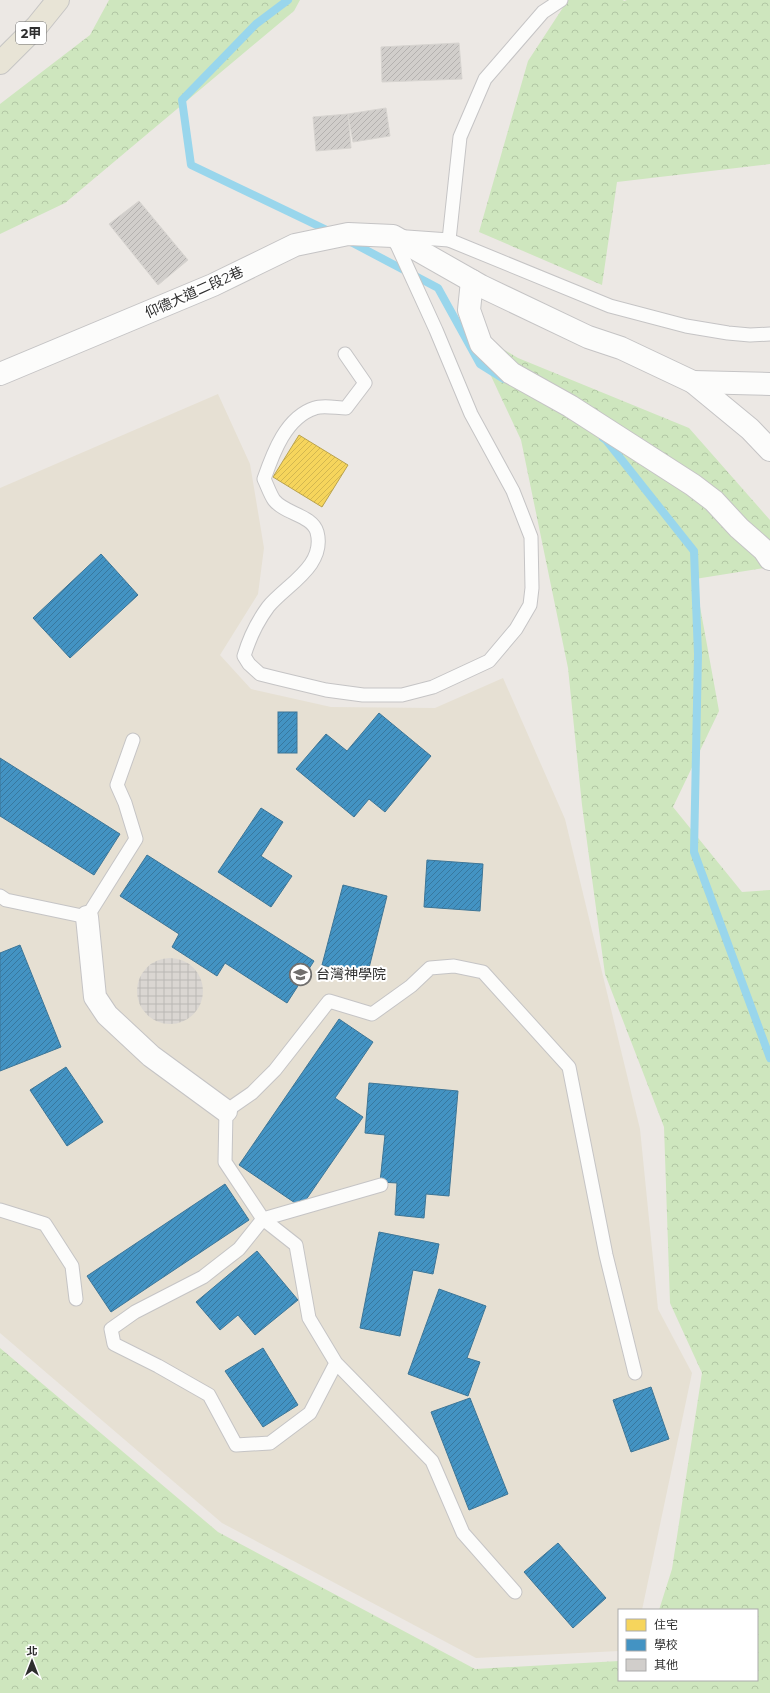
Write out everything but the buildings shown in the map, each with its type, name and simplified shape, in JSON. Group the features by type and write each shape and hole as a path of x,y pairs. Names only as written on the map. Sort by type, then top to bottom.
{"main road":[{"name":"2甲","path":"0,63 37,26 58,0"}],"street":[{"name":"仰德大道二段2巷","path":"0,374 213,285 295,245 348,234 393,236"},
{"path":"393,236 472,280 588,337 621,348 693,382 750,429 770,450"},
{"path":"472,280 469,310 481,344 511,373 570,406 693,485 714,501 764,550 770,559"},
{"path":"693,382 770,384"},
{"path":"88,917 95,997 107,1015 151,1056 226,1111"}],"lane":[{"path":"449,240 460,137 485,79 543,12 561,0"},
{"path":"344,354 365,383 346,408 315,408 293,420 272,455 264,479 275,501 295,515 310,520 317,532 318,549 309,566 269,607 248,641 244,656 249,664 260,674 286,681 363,696 402,695 434,686 489,660 516,629 530,605 532,588 531,537 513,491 471,414 436,330 393,236 449,240 610,306 686,326 728,333 750,335 770,334"},
{"path":"0,896 6,900 88,917 136,839 125,804 117,785 133,740"},
{"path":"515,1592 463,1533 432,1461 336,1363 309,1318 296,1245 263,1219 225,1162 226,1111 252,1093 275,1070 329,1001 372,1014 411,986 430,968 454,966 483,972 569,1067 606,1255 635,1374"},
{"path":"336,1363 310,1413 270,1443 236,1445 209,1396 158,1366 114,1344 111,1329 135,1312 203,1277 239,1249 263,1219 381,1185"},
{"path":"0,1210 45,1224 72,1266 76,1299"}],"shaded area":[{"name":"台灣神學院","path":"218,394 250,464 264,548 258,594 220,655 251,689 331,707 435,708 503,678 565,819 640,1129 658,1309 692,1373 642,1609 618,1609 618,1651 476,1658 222,1523 0,1333 0,488"},
{"path":"163,958 177,958 189,963 198,972 203,984 201,1004 194,1015 177,1024 163,1024 151,1019 142,1010 137,998 137,984 142,972 151,963"}],"green space":[{"path":"109,0 300,0 294,11 65,203 0,234 0,104 90,35"},
{"path":"562,0 770,0 770,164 617,182 602,285 479,232 528,61 564,6"},
{"path":"469,329 518,358 689,428 770,520 770,567 695,579 719,711 673,807 742,892 770,890 770,1693 0,1693 0,1348 218,1532 475,1669 618,1661 618,1681 758,1681 758,1609 659,1609 672,1569 702,1373 670,1303 664,1127 605,974 582,805 568,668 521,440"}],"waterway":[{"path":"288,0 256,24 182,100 191,165 333,233"},
{"path":"349,241 438,288 480,364 504,379"},
{"path":"603,438 694,551 698,654 694,852 770,1058"}],"place":[{"name":"台灣神學院","path":"301,974"}]}
